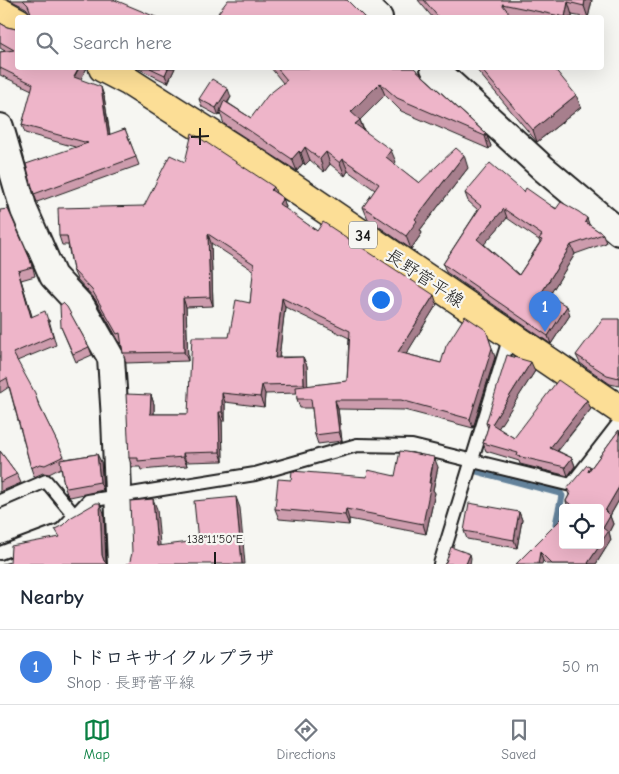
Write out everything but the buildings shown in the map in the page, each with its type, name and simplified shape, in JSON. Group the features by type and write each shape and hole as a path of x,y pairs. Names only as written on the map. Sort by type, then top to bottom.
{"main road":[{"path":"0,12 15,20"},
{"name":"長野菅平線","path":"107,70 128,81 260,165 619,409"}],"street":[{"path":"360,0 377,15"},
{"path":"436,70 544,169 619,232"},
{"path":"0,128 24,210 53,276 82,307 111,358 121,564"}],"lane":[{"path":"440,564 510,336"},
{"path":"0,553 61,530 88,501 255,474 357,445 412,446 571,485 619,423"},
{"path":"0,501 46,481 75,516"}],"waterway":[{"path":"477,471 560,493 562,496 560,504"},
{"path":"559,510 556,524 559,528"}],"place":[{"name":"トドロキサイクルプラザ","path":"545,332"}]}
